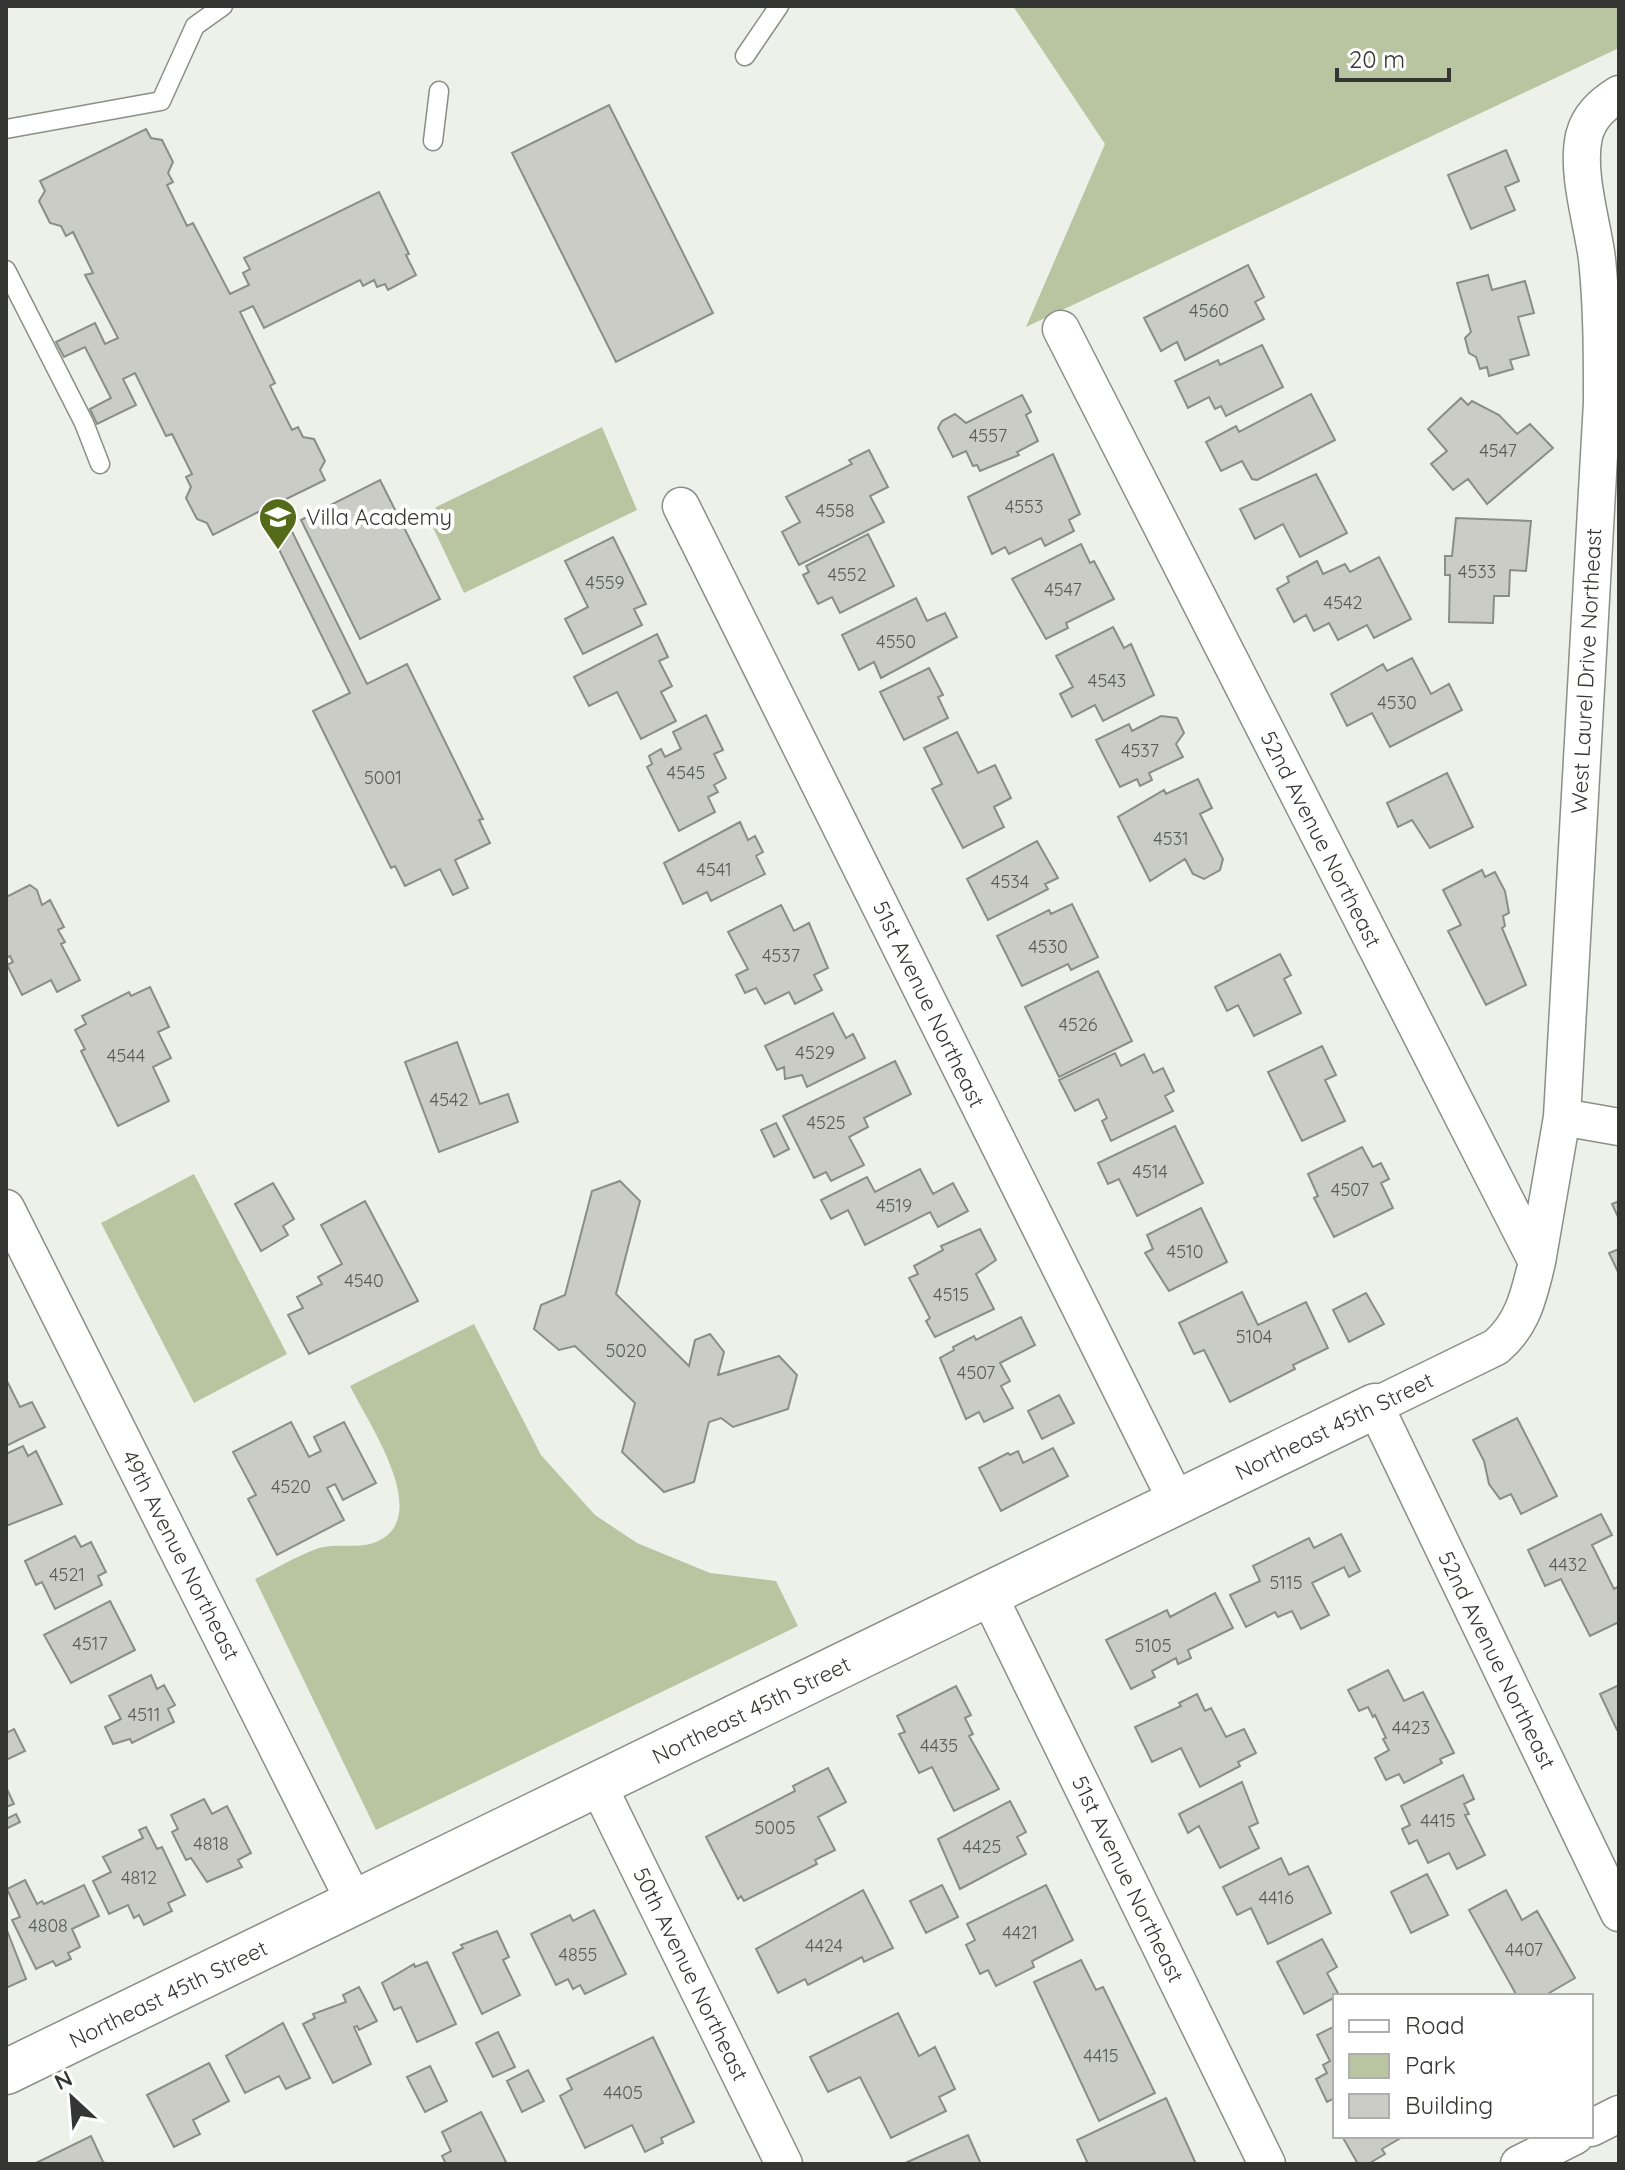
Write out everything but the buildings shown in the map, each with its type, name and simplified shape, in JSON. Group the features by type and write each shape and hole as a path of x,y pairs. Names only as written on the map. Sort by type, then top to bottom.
{"street":[{"name":"West Laurel Drive Northeast","path":"1537,1262 1562,1117 1611,364 1582,154 1585,133 1593,116 1619,94"},
{"name":"52nd Avenue Northeast","path":"1061,329 1537,1262"},
{"name":"51st Avenue Northeast","path":"681,506 1177,1502"},
{"path":"1562,1117 1619,1127"},
{"name":"49th Avenue Northeast","path":"6,1208 355,1903"},
{"name":"Northeast 45th Street","path":"6,2072 1496,1347 1513,1333 1522,1316 1537,1262"},
{"name":"52nd Avenue Northeast","path":"1375,1406 1619,1913"},
{"name":"51st Avenue Northeast","path":"988,1594 1267,2164"},
{"name":"50th Avenue Northeast","path":"598,1785 784,2164"},
{"path":"1593,2127 1619,2114"},
{"path":"1519,2164 1571,2138"}],"lane":[{"path":"6,129 161,101 195,26 223,6"},
{"path":"745,56 779,6"},
{"path":"433,141 439,91"},
{"path":"6,270 100,464"}],"green space":[{"path":"1013,6 1619,6 1619,48 1026,327 1105,144"},
{"path":"602,427 637,510 464,593 430,521 436,507"},
{"path":"194,1174 287,1354 194,1403 101,1223"},
{"path":"474,1324 541,1455 595,1515 637,1543 710,1573 776,1581 798,1626 376,1830 255,1579 316,1549 370,1544 390,1533 399,1516 399,1495 393,1471 350,1386"}],"place":[{"name":"Villa Academy","path":"278,551"}]}
